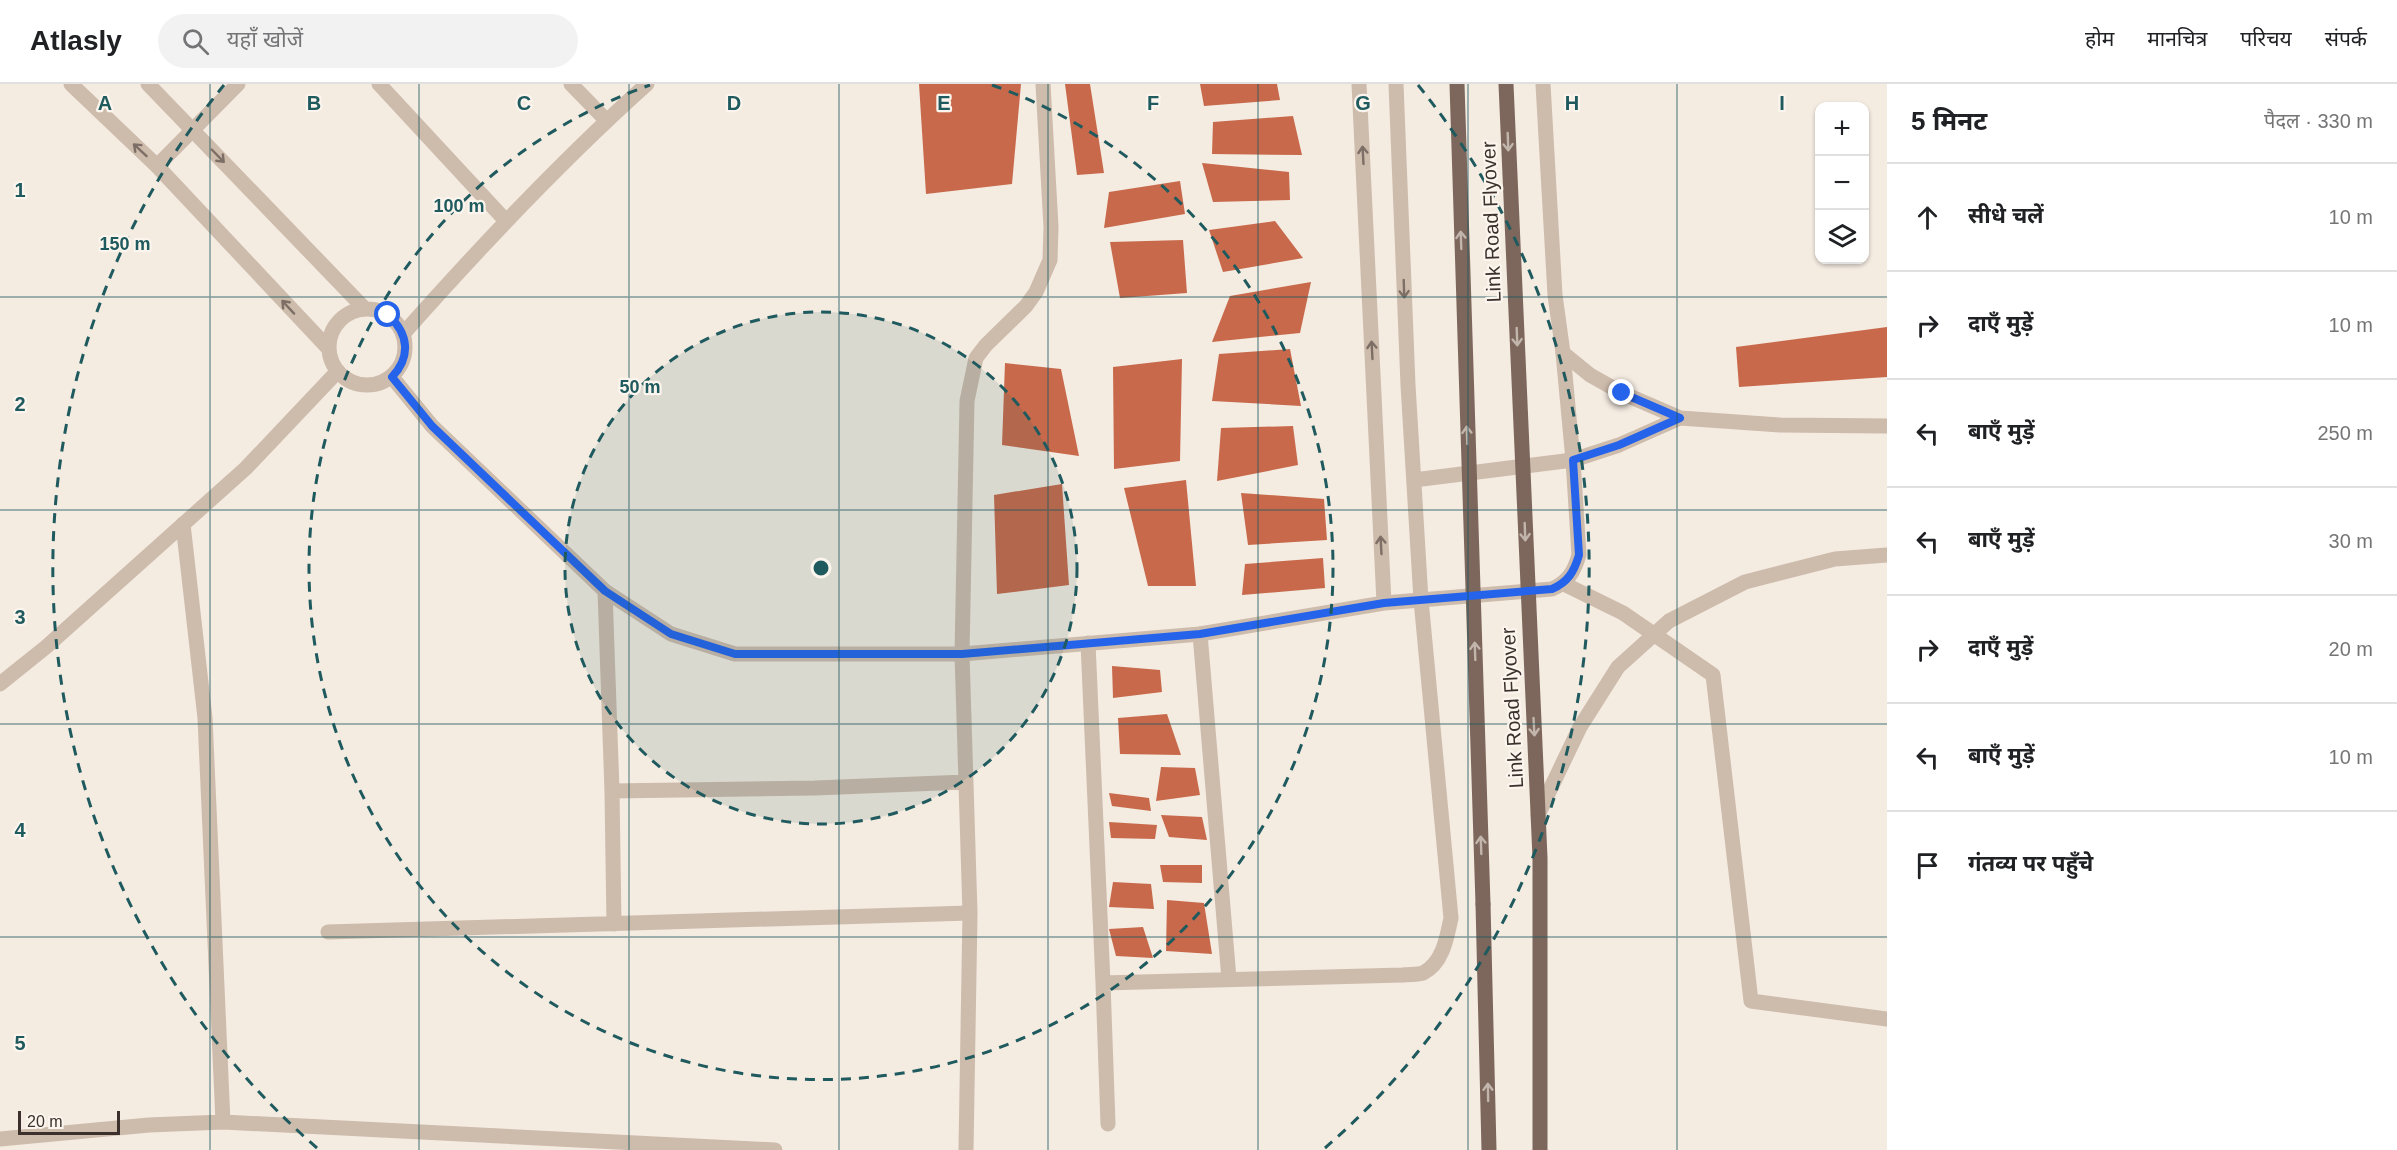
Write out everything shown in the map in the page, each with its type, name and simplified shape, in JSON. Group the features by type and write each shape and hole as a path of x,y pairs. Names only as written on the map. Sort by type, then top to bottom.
{"main road":[{"name":"Link Road Flyover","path":"1457,84 1489,1150"},
{"name":"Link Road Flyover","path":"1506,84 1538,815 1540,1150"}],"street":[{"path":"71,84 157,166 329,349"},
{"path":"148,84 365,309"},
{"path":"157,166 238,84"},
{"path":"379,84 505,220"},
{"path":"571,84 606,120"},
{"path":"403,334 505,220 606,120 647,84"},
{"path":"966,1150 970,913 962,654 967,401 969,382 976,358 986,345 1026,306 1036,292 1050,260 1051,227 1043,84"},
{"path":"1359,84 1384,603"},
{"path":"1103,983 1422,973 1436,962 1444,946 1451,918 1422,600 1414,480 1396,84"},
{"path":"392,377 432,426 605,591 671,634 735,654 962,654 1200,634 1384,603 1552,589 1564,584 1575,570 1579,555 1573,460 1554,274 1543,84"},
{"path":"365,309 377,310 388,315 397,323 406,346 405,357 400,369 392,377 370,386 357,385 346,380 337,372 331,361 329,349 330,338 339,322 353,311 365,309"},
{"path":"1563,353 1590,375 1622,393 1680,418 1780,425 1887,426"},
{"path":"0,684 46,647 246,468 337,372"},
{"path":"1414,480 1573,460 1619,445 1680,418"},
{"path":"183,524 205,718 223,1122"},
{"path":"1538,815 1581,727 1618,667 1669,621 1745,582 1835,559 1887,555"},
{"path":"1564,584 1623,613 1713,675 1751,1001 1887,1019"},
{"path":"605,591 614,924"},
{"path":"1200,634 1229,979"},
{"path":"1088,643 1108,1124"},
{"path":"612,791 814,788 966,782"},
{"path":"328,932 970,913"},
{"path":"0,1139 149,1125 223,1122 775,1150"}],"building":[{"path":"919,84 1021,84 1012,184 926,194"},
{"path":"1065,84 1090,84 1104,173 1077,175"},
{"path":"1200,84 1277,84 1280,100 1204,106"},
{"path":"1293,116 1302,155 1212,154 1213,122"},
{"path":"1202,163 1289,172 1290,200 1213,202"},
{"path":"1180,181 1185,214 1104,228 1109,192"},
{"path":"1275,221 1303,258 1223,272 1209,230"},
{"path":"1183,240 1187,293 1120,298 1110,242"},
{"path":"1311,282 1300,333 1212,342 1230,296"},
{"path":"1887,327 1887,377 1739,387 1736,347"},
{"path":"1290,349 1301,406 1212,401 1219,354"},
{"path":"1182,359 1180,461 1114,469 1113,367"},
{"path":"1005,363 1061,369 1079,456 1002,445"},
{"path":"1293,426 1298,465 1217,481 1221,428"},
{"path":"1186,480 1196,586 1148,586 1124,488"},
{"path":"1062,484 1069,585 997,594 994,495"},
{"path":"1241,493 1324,499 1327,540 1248,545"},
{"path":"1323,558 1325,588 1242,595 1245,564"},
{"path":"1112,666 1160,670 1162,692 1113,698"},
{"path":"1167,714 1181,755 1120,754 1118,718"},
{"path":"1161,767 1195,768 1200,795 1156,801"},
{"path":"1109,793 1149,798 1151,811 1112,806"},
{"path":"1161,815 1202,817 1207,840 1169,837"},
{"path":"1109,822 1157,825 1155,839 1111,838"},
{"path":"1160,865 1202,865 1202,883 1163,882"},
{"path":"1113,882 1151,884 1154,909 1109,907"},
{"path":"1167,900 1204,903 1212,954 1166,951"},
{"path":"1143,927 1153,958 1116,956 1109,929"}],"route":[{"path":"388,315 397,323 406,346 405,357 400,369 392,377 432,426 605,591 671,634 735,654 962,654 1200,634 1384,603 1503,595 1552,589 1564,584 1575,570 1579,555 1573,460 1619,445 1680,418 1622,393"}]}
